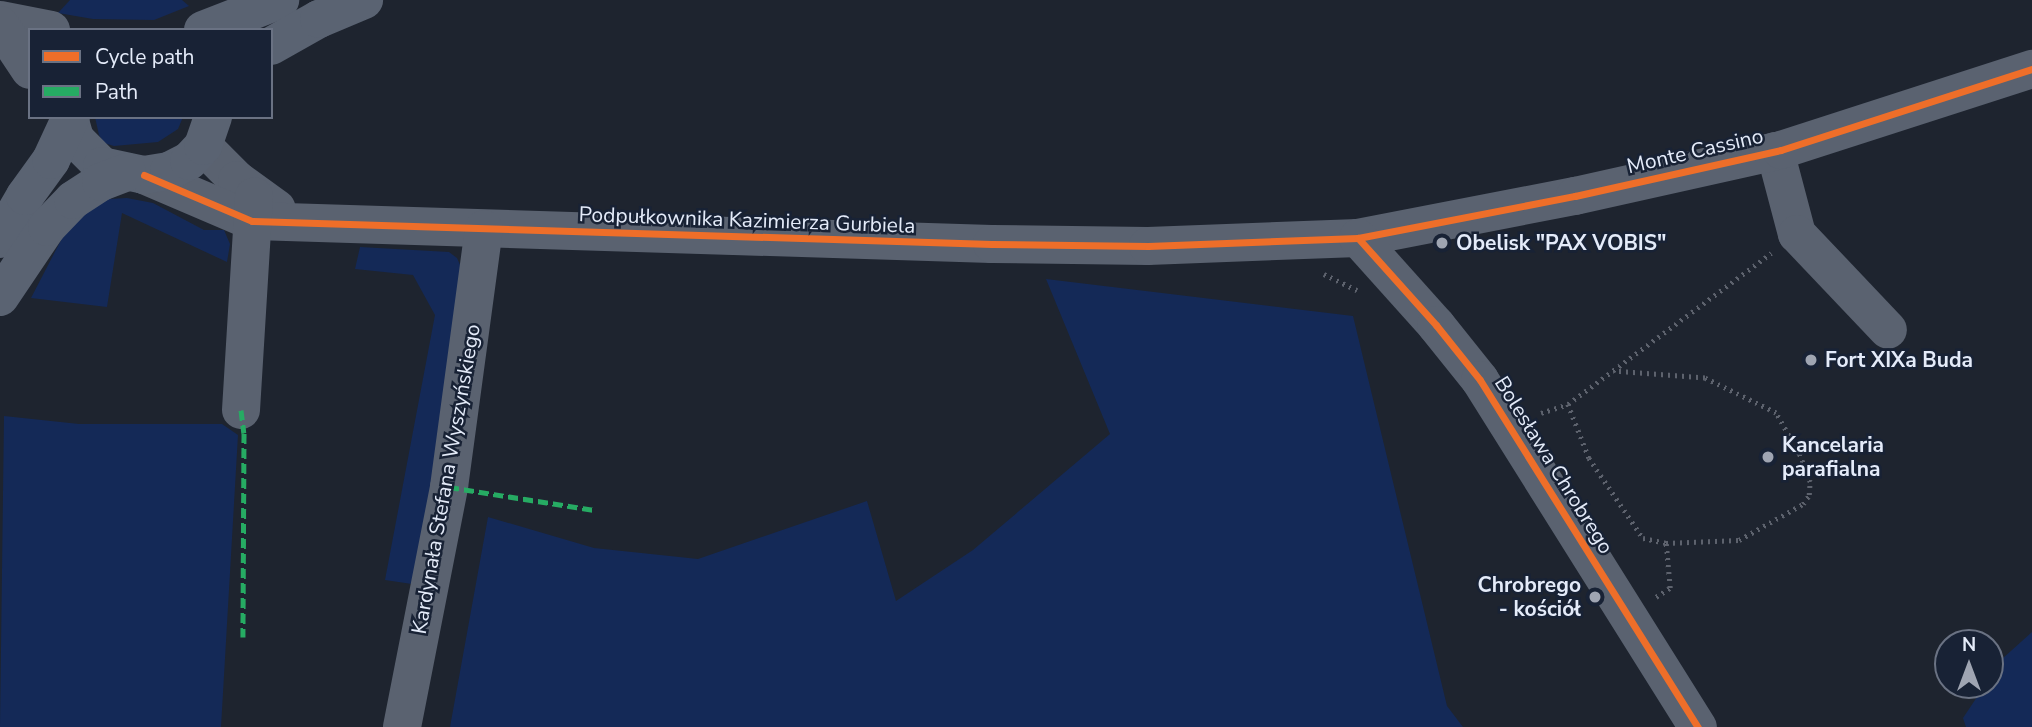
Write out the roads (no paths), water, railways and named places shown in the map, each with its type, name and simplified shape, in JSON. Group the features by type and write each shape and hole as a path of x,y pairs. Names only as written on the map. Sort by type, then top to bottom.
{"main road":[{"path":"273,45 319,19 364,0"},
{"path":"207,28 255,3"},
{"path":"69,119 75,139 86,153 102,166 136,173"},
{"path":"0,239 25,196 51,160 69,119"},
{"path":"0,297 47,227 73,200 100,182 136,173 169,171 189,161 208,131"}],"street":[{"path":"0,20 22,0"},
{"path":"0,20 41,28"},
{"path":"0,20 28,67"},
{"name":"Monte Cassino","path":"1357,238 1575,196 1775,151 2032,69"},
{"path":"208,131 253,207 241,410"},
{"path":"1775,151 1797,234 1888,330"},
{"name":"Podpułkownika Kazimierza Gurbiela","path":"136,173 293,221 1046,245 1148,246 1357,238"},
{"name":"Kardynała Stefana Wyszyńskiego","path":"402,727 449,487 484,229"},
{"name":"Bolesława Chrobrego","path":"1357,238 1465,362 1512,430 1698,727"}],"place":[{"name":"Obelisk \"PAX VOBIS\"","path":"1442,243"},
{"name":"Fort XIXa Buda","path":"1811,360"},
{"name":"Kancelaria parafialna","path":"1768,457"},
{"name":"Chrobrego - kościół","path":"1595,597"}]}
